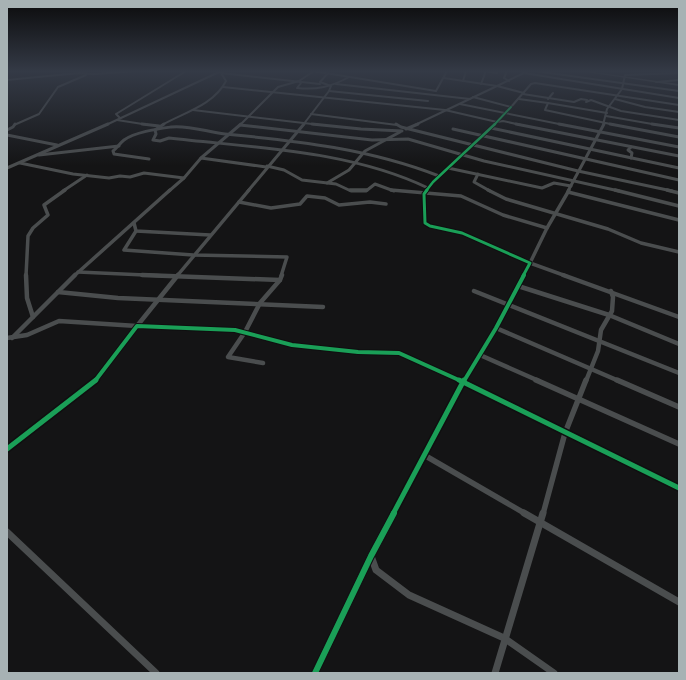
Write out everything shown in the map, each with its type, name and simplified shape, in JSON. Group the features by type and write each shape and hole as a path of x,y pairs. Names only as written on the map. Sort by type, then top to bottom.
{"street":[{"path":"7,130 13,127 15,122 34,116 42,111 48,103"},
{"path":"120,118 116,114 134,103"},
{"path":"7,168 154,103"},
{"path":"204,103 198,108 159,126 155,130 156,134 153,140 157,142 166,137 304,153 405,177 428,188"},
{"path":"10,338 78,272 184,178 201,158 240,125 263,103"},
{"path":"7,449 98,379 176,276 292,139 319,103"},
{"path":"371,103 445,110 497,122 679,156"},
{"path":"493,103 512,107"},
{"path":"516,103 428,188 424,194 425,223 430,226 462,233 530,263 611,291 679,317"},
{"path":"679,128 548,103 545,110 679,137"},
{"path":"593,103 633,112 679,120"},
{"path":"315,673 371,556 463,382 496,328 547,228 557,214 578,171 600,132 606,114 612,103"},
{"path":"629,103 645,107 679,112"},
{"path":"663,103 679,105"},
{"path":"327,183 342,176 365,151 407,128 460,104 679,147"},
{"path":"643,114 645,107"},
{"path":"191,110 386,131 402,131"},
{"path":"631,120 633,112"},
{"path":"311,114 395,123 407,128 578,171 679,193"},
{"path":"646,122 648,115"},
{"path":"116,120 159,126"},
{"path":"240,125 372,140 408,139 462,155 679,206"},
{"path":"149,159 114,154 113,151 126,139 155,130 178,127 228,134 292,139 365,151 420,168 439,176"},
{"path":"491,128 679,168"},
{"path":"453,129 679,180"},
{"path":"7,135 57,145"},
{"path":"36,155 118,146"},
{"path":"631,147 628,150 632,153 631,158"},
{"path":"201,158 284,170 302,180 343,186 351,191 366,191 375,184 395,192 460,196 503,215 547,228"},
{"path":"20,163 73,174 109,178 120,176 130,177 144,173 184,178"},
{"path":"448,168 542,188 554,183 571,186"},
{"path":"478,174 474,182 478,186 506,199 608,228 641,243 679,252"},
{"path":"33,317 28,308 26,296 28,236 32,228 48,215 44,205 88,175"},
{"path":"568,192 679,220"},
{"path":"239,202 275,208 300,204 307,196 325,198 339,205 374,202 386,204"},
{"path":"134,223 136,231 124,250 194,255 287,257 280,280 260,303 245,332 228,357 263,363"},
{"path":"136,231 210,236"},
{"path":"78,272 280,280"},
{"path":"518,286 609,315 679,344"},
{"path":"474,291 679,373"},
{"path":"495,673 504,638 541,522 565,433 589,368 598,351 601,330 612,311 613,297 611,291"},
{"path":"58,292 118,298 260,303 323,307"},
{"path":"10,338 24,337 50,323 59,321 235,330 292,344 358,352 399,353 463,382 679,488"},
{"path":"496,328 679,407"},
{"path":"480,355 679,444"},
{"path":"424,455 679,602"},
{"path":"7,532 156,673"},
{"path":"371,556 376,570 409,595 504,638 554,673"}],"cycle path":[{"path":"315,673 371,556 463,382 496,328 530,263 462,233 430,226 425,223 424,194 433,182 479,140 511,107"},
{"path":"7,449 98,379 137,326 235,330 292,345 358,352 399,353 463,382 679,488"}]}
